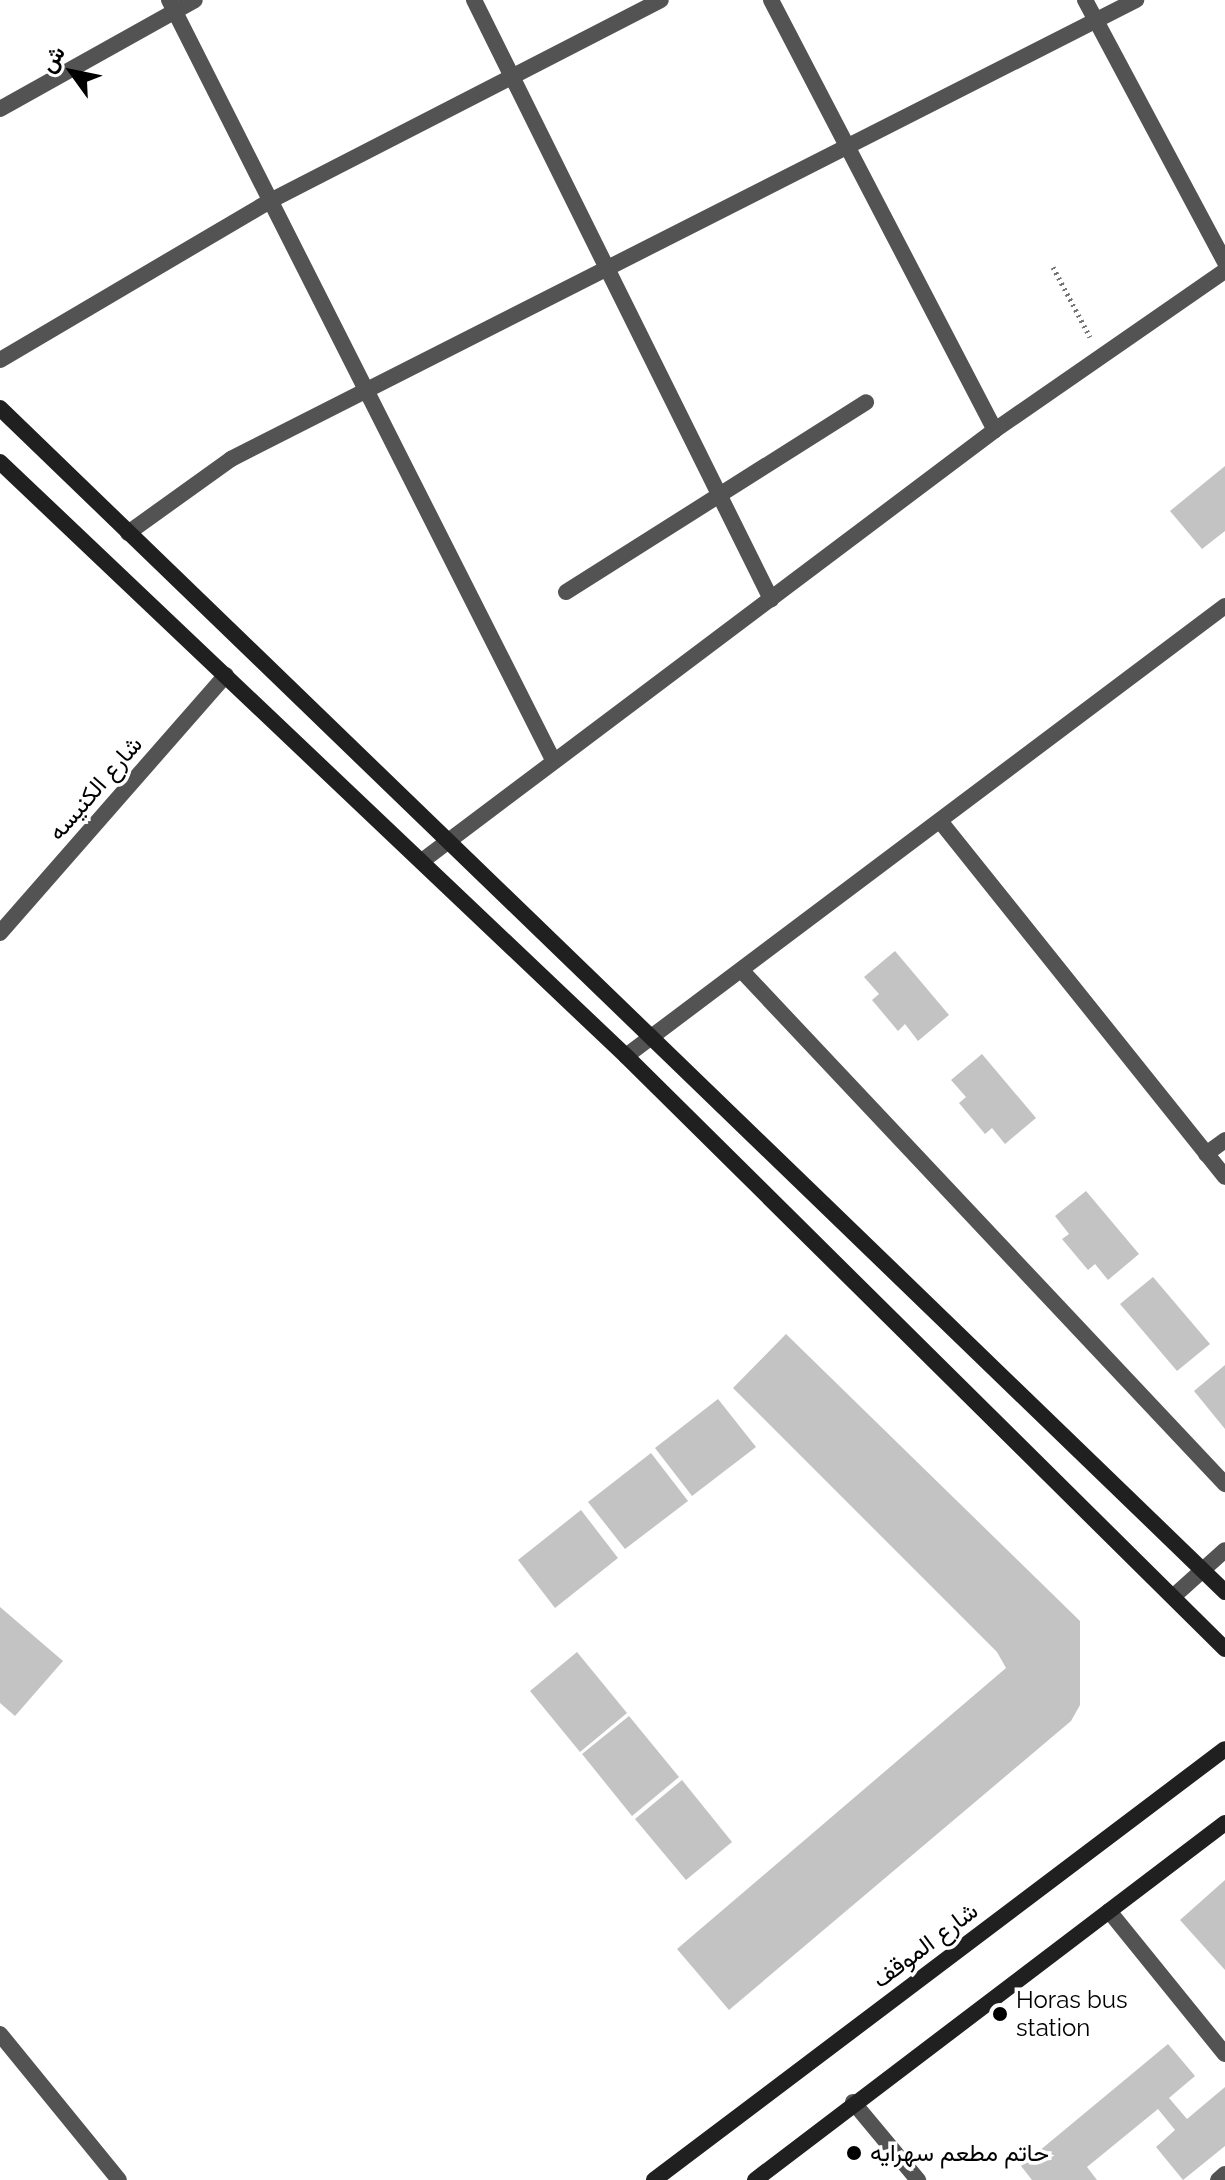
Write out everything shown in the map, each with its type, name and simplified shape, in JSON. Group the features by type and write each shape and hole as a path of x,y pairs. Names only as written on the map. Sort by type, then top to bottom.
{"street":[{"path":"0,109 172,6 195,0"},
{"path":"474,0 771,599"},
{"path":"0,360 272,200 661,0"},
{"path":"771,0 995,430"},
{"path":"1085,0 1225,262"},
{"path":"128,533 231,459 609,270 1136,0"},
{"path":"172,6 370,390 552,758"},
{"path":"422,861 447,838 552,758 771,599 995,430 1225,271"},
{"path":"566,592 866,402"},
{"path":"0,408 1225,1592"},
{"path":"0,462 626,1056 1175,1595 1225,1649"},
{"path":"626,1056 1225,606"},
{"name":"شارع الكنيسه","path":"0,933 226,675"},
{"path":"940,821 1225,1177"},
{"path":"742,971 1225,1484"},
{"path":"1206,1154 1225,1140"},
{"path":"1175,1595 1225,1550"},
{"name":"شارع الموقف","path":"654,2180 1225,1749"},
{"path":"755,2180 853,2102 1225,1823"},
{"path":"1109,1911 1225,2054"},
{"path":"0,2034 119,2180"},
{"path":"853,2102 918,2180"},
{"path":"1218,2180 1225,2174"}],"path":[{"path":"1053,267 1101,356"}],"building":[{"path":"1225,466 1225,531 1202,549 1170,511"},
{"path":"895,951 949,1015 918,1041 905,1024 898,1031 872,1000 879,994 864,977"},
{"path":"982,1054 1036,1118 1005,1144 992,1128 985,1134 959,1103 966,1097 951,1080"},
{"path":"1086,1191 1139,1254 1108,1280 1095,1264 1088,1270 1062,1239 1069,1234 1055,1216"},
{"path":"1153,1277 1210,1344 1177,1371 1120,1304"},
{"path":"786,1334 1080,1621 1080,1705 1071,1721 729,2010 677,1949 1006,1668 997,1652 733,1388"},
{"path":"1225,1365 1225,1429 1194,1391"},
{"path":"718,1399 756,1447 692,1496 655,1448"},
{"path":"651,1453 688,1501 625,1549 588,1502"},
{"path":"581,1510 618,1558 555,1608 518,1560"},
{"path":"0,1607 63,1661 15,1716 0,1703"},
{"path":"577,1652 627,1713 580,1752 530,1691"},
{"path":"629,1716 679,1777 632,1816 582,1754"},
{"path":"682,1780 732,1842 686,1880 635,1819"},
{"path":"1225,1880 1225,1970 1180,1920"},
{"path":"1168,2044 1195,2076 1169,2098 1187,2119 1225,2087 1225,2146 1183,2180 1156,2147 1175,2130 1158,2109 1087,2167 1097,2180 1032,2180 1021,2166"}],"place":[{"name":"Horas bus station","path":"1000,2014"},
{"name":"حاتم مطعم سهرايه","path":"854,2153"}]}
